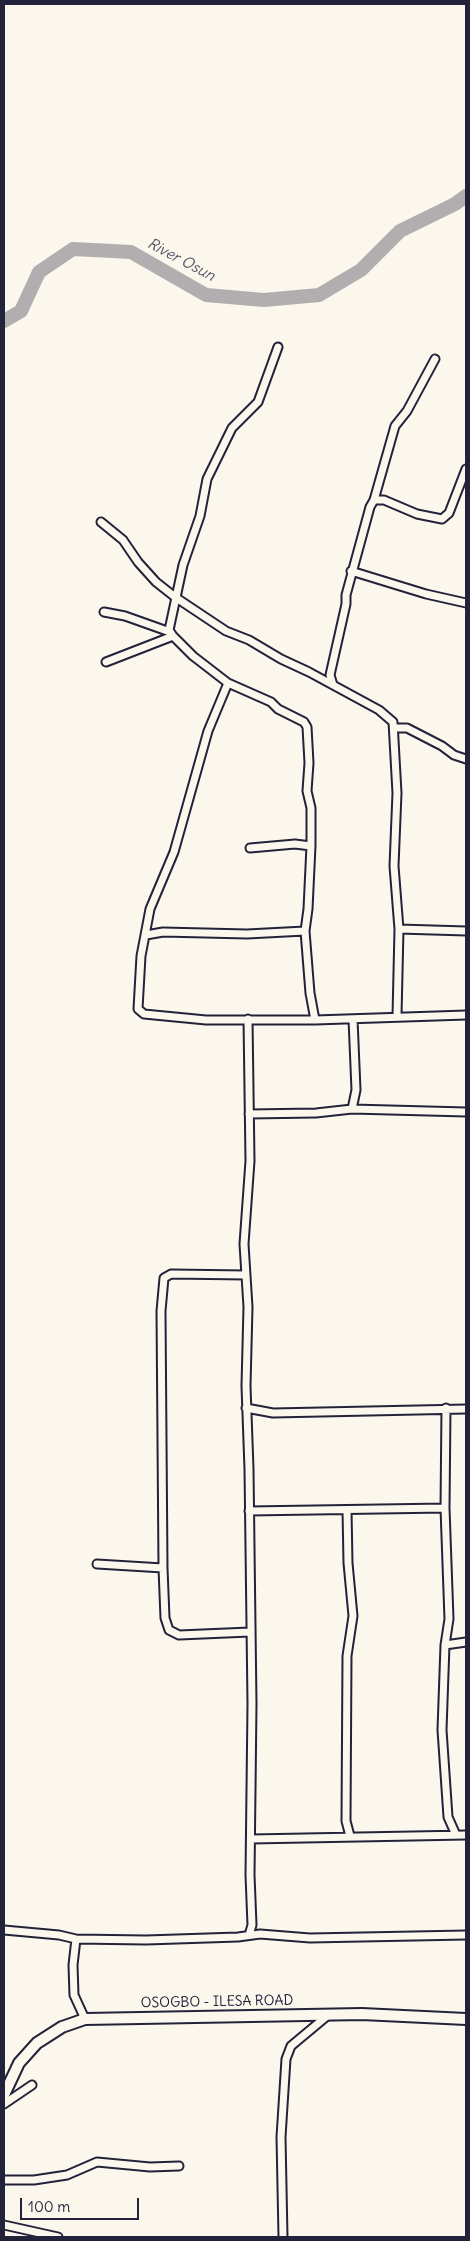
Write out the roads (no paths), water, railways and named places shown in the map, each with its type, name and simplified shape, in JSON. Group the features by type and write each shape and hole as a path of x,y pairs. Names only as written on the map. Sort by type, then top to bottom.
{"main road":[{"name":"OSOGBO - ILESA ROAD","path":"4,2095 19,2063 37,2043 62,2027 85,2020 378,2014 466,2019"}],"street":[{"path":"171,634 175,597 183,565 200,516 207,480 232,428 258,402 278,347"},
{"path":"333,685 330,675 351,571 395,426 407,411 435,359"},
{"path":"374,500 384,500 417,514 442,519 450,513 466,469"},
{"path":"101,522 123,540 150,576 175,597 226,631 249,640 281,659 379,710 393,722 397,814 394,827 394,866 399,929 397,1016"},
{"path":"351,571 426,594 466,603"},
{"path":"104,612 125,616 171,634 228,683 270,702 278,709 304,722 307,727 309,763 306,791 311,808 311,846 305,931 310,993 315,1020"},
{"path":"106,662 171,634"},
{"path":"228,683 214,713 198,760 174,852 150,909 141,956 138,1009 142,1013 206,1020 315,1020 466,1015"},
{"path":"394,728 406,728 442,746 454,755 466,759"},
{"path":"250,848 295,844 311,846"},
{"path":"399,929 466,931"},
{"path":"146,935 163,932 247,934 305,931"},
{"path":"248,1019 250,1162 245,1219 248,1339 246,1408 249,1510 252,1925 249,1935"},
{"path":"352,1109 356,1090 353,1019"},
{"path":"249,1114 316,1113 352,1109 466,1112"},
{"path":"246,1275 171,1274 164,1278 160,1311 165,1618 169,1630 179,1635 250,1632"},
{"path":"246,1408 273,1413 466,1409"},
{"path":"446,1408 445,1508 450,1619 445,1645 442,1730 446,1762 448,1817 456,1834"},
{"path":"249,1510 445,1508"},
{"path":"347,1510 348,1563 353,1616 347,1656 346,1821 350,1836"},
{"path":"97,1564 163,1568"},
{"path":"445,1645 466,1642"},
{"path":"251,1839 466,1835"},
{"path":"252,1925 260,1934"},
{"path":"4,1930 59,1935 76,1939 146,1940 260,1934 310,1938 466,1935"},
{"path":"76,1939 73,1965 74,1995 85,2020"},
{"path":"309,2015 311,2030"},
{"path":"282,2237 281,2137 286,2058 291,2046 327,2016"},
{"path":"4,2104 32,2085"},
{"path":"4,2180 34,2180 67,2175 97,2162 150,2167 179,2166"},
{"path":"4,2225 58,2237"}],"waterway":[{"name":"River Osun","path":"4,321 21,311 39,272 73,249 131,252 206,295 264,300 319,295 361,270 400,231 455,204 466,196"}]}
